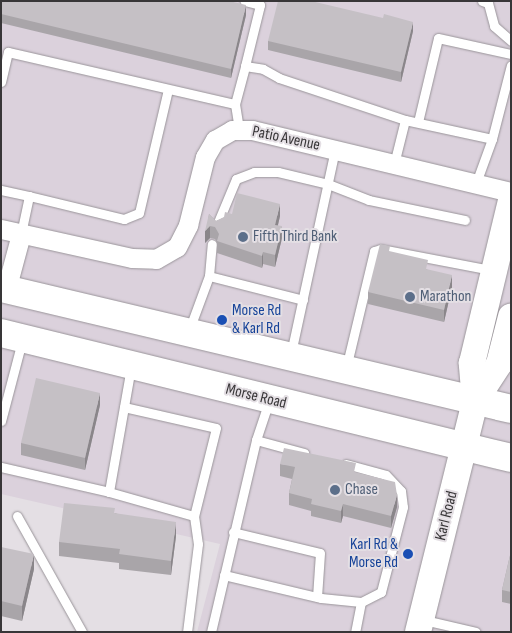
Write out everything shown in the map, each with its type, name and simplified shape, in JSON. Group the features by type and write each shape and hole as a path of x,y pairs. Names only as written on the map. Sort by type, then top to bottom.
{"main road":[{"name":"Karl Road","path":"420,626 475,401 472,363 492,270 511,200"},
{"path":"3,292 511,410"},
{"name":"Karl Road","path":"475,401 499,364 511,317"},
{"name":"Morse Road","path":"12,336 269,401 511,458"}],"street":[{"name":"Patio Avenue","path":"1,229 132,258 156,259 177,247 188,225 205,157 215,140 232,130 252,130 511,192"},
{"path":"3,292 21,234"}],"lane":[{"path":"239,130 235,104 260,5 245,1"},
{"path":"486,2 494,26 511,41"},
{"path":"418,122 438,38 511,54"},
{"path":"1,82 8,52 235,104"},
{"path":"476,183 492,139 511,65"},
{"path":"245,66 263,69 279,78 406,120 492,139"},
{"path":"1,190 124,219 139,213 168,89"},
{"path":"394,164 406,120"},
{"path":"290,358 335,150"},
{"path":"216,227 236,179 254,172 278,172 328,184 370,200 465,220"},
{"path":"21,234 29,196"},
{"path":"188,334 209,276 212,244"},
{"path":"345,371 374,251 381,250 492,270"},
{"path":"209,276 303,300"},
{"path":"1,421 12,336"},
{"path":"109,492 131,367"},
{"path":"211,632 256,440 269,401"},
{"path":"124,407 216,428 194,516 198,544 187,632"},
{"path":"256,440 312,455"},
{"path":"224,575 319,598 361,602 381,592 403,507 401,492 386,475 340,463"},
{"path":"1,467 109,492 194,516"},
{"path":"17,516 82,632"},
{"path":"233,532 320,553 319,598"},
{"path":"355,632 361,602"},
{"path":"420,626 476,632"}],"shaded area":[{"path":"1,1 511,1 511,632 197,632 220,544 1,494"}],"building":[{"path":"1,1 229,1 246,5 231,69 1,14"},
{"path":"278,1 311,1 383,18 384,14 413,22 401,72 268,41"},
{"name":"Fifth Third Bank","path":"237,193 280,204 275,225 282,226 275,255 263,252 262,256 217,241 219,234 215,227 210,226 205,231 209,214 216,221 224,217 225,212 232,214"},
{"path":"380,244 390,246 389,251 428,260 426,269 452,275 444,310 368,292"},
{"path":"36,378 100,393 85,458 21,443"},
{"name":"Chase","path":"284,448 356,463 354,472 395,482 397,495 391,516 343,504 341,511 311,504 312,499 289,493 295,467 280,464"},
{"path":"64,503 115,508 114,513 176,522 171,561 119,554 120,549 59,542"},
{"path":"1,547 34,554 22,606 1,601"},
{"path":"511,551 511,592 502,590"}],"place":[{"name":"Fifth Third Bank","path":"243,237"},
{"name":"Marathon","path":"410,297"},
{"name":"Morse Rd & Karl Rd","path":"222,320"},
{"name":"Chase","path":"335,490"},
{"name":"Karl Rd & Morse Rd","path":"408,554"}]}
